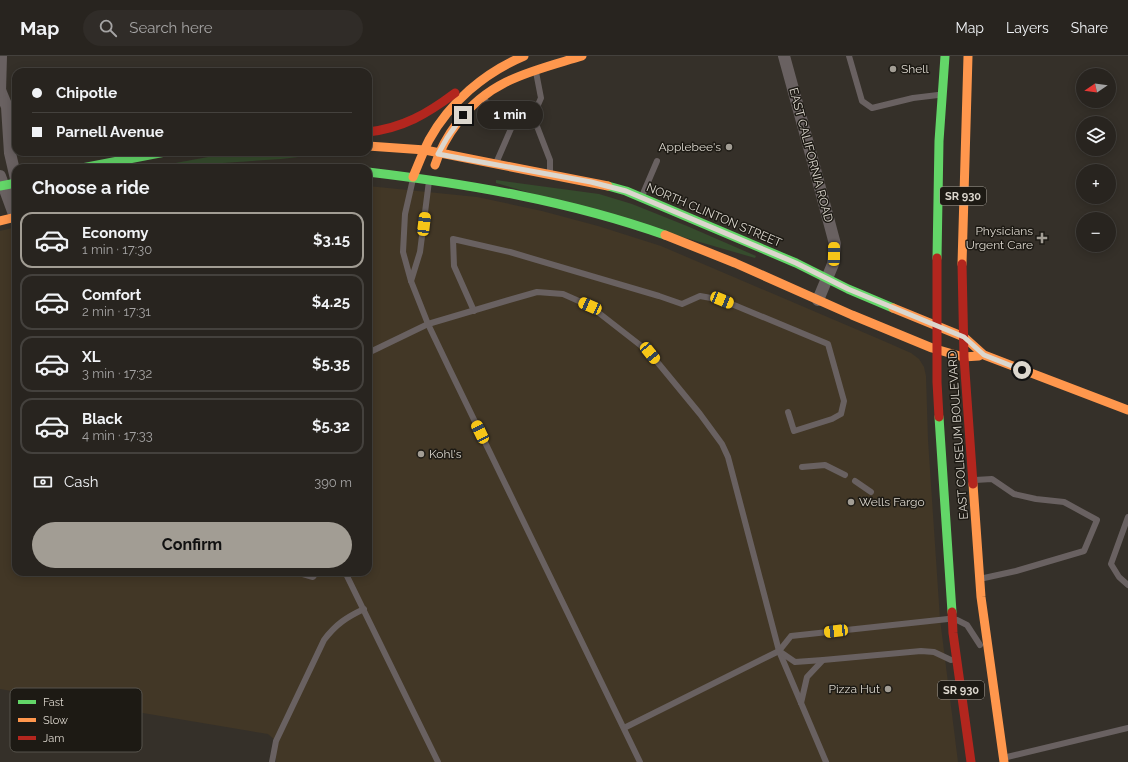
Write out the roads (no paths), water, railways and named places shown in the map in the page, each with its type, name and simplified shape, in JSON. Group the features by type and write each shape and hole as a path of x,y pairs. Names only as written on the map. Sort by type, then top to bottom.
{"main road":[{"path":"372,131 395,127 413,121 434,109 472,81 524,56"},
{"name":"EAST COLISEUM BOULEVARD","path":"944,56 939,142 936,382 952,618 971,762"},
{"name":"EAST COLISEUM BOULEVARD","path":"968,56 962,248 964,357 980,578 1003,760"},
{"path":"430,179 438,154 447,138 463,115 476,101 501,84 559,59 575,57"},
{"path":"413,177 425,150 449,110 494,71"},
{"name":"NORTH CLINTON STREET","path":"372,146 425,150 438,154 608,186 642,198 796,263 827,279 964,337 984,355 1128,410"},
{"path":"103,164 144,156"},
{"name":"NORTH CLINTON STREET","path":"372,172 430,179 517,194 616,219 687,244 937,350 964,357 984,355"},
{"path":"1,183 12,183"},
{"path":"0,221 12,219"}],"street":[{"path":"1,56 0,91 8,107 10,153 13,164"},
{"name":"EAST CALIFORNIA ROAD","path":"784,56 834,244 834,264 818,300"},
{"path":"1,183 12,209"}],"lane":[{"path":"849,56 862,101 872,108 913,98 942,95"},
{"path":"536,70 541,98 534,116 550,160 550,175"},
{"path":"482,97 513,124"},
{"path":"496,164 513,124 534,116"},
{"path":"642,198 657,161"},
{"path":"413,177 405,214 403,252 411,281 428,324 640,762"},
{"path":"411,281 420,252 430,179"},
{"path":"474,311 454,266 453,239 510,252 682,304 700,296 722,300 828,344 844,401 841,414 832,419 794,431 788,412"},
{"path":"372,351 428,324 537,292 563,294 590,306 650,353 700,414 722,444 728,457 779,651 826,762"},
{"path":"802,466 825,465 845,475"},
{"path":"972,480 992,479 1014,494 1036,499 1064,502 1097,520 1084,551 1016,571 980,578"},
{"path":"854,480 871,492"},
{"path":"1128,517 1111,564 1119,577 1128,585"},
{"path":"348,576 438,762"},
{"path":"272,762 276,741 324,640 332,629 341,621 364,609"},
{"path":"624,728 779,651 791,636 952,618 967,625 990,661"},
{"path":"779,651 795,662 921,651 934,652 957,663"},
{"path":"801,703 807,677 823,660"},
{"path":"1003,760 1128,728"}],"place":[{"name":"Shell","path":"893,69"},
{"name":"Applebee's","path":"729,147"},
{"name":"Physicians Urgent Care","path":"1042,238"},
{"name":"Kohl's","path":"421,454"},
{"name":"Wells Fargo","path":"851,502"},
{"name":"Pizza Hut","path":"888,689"}]}
